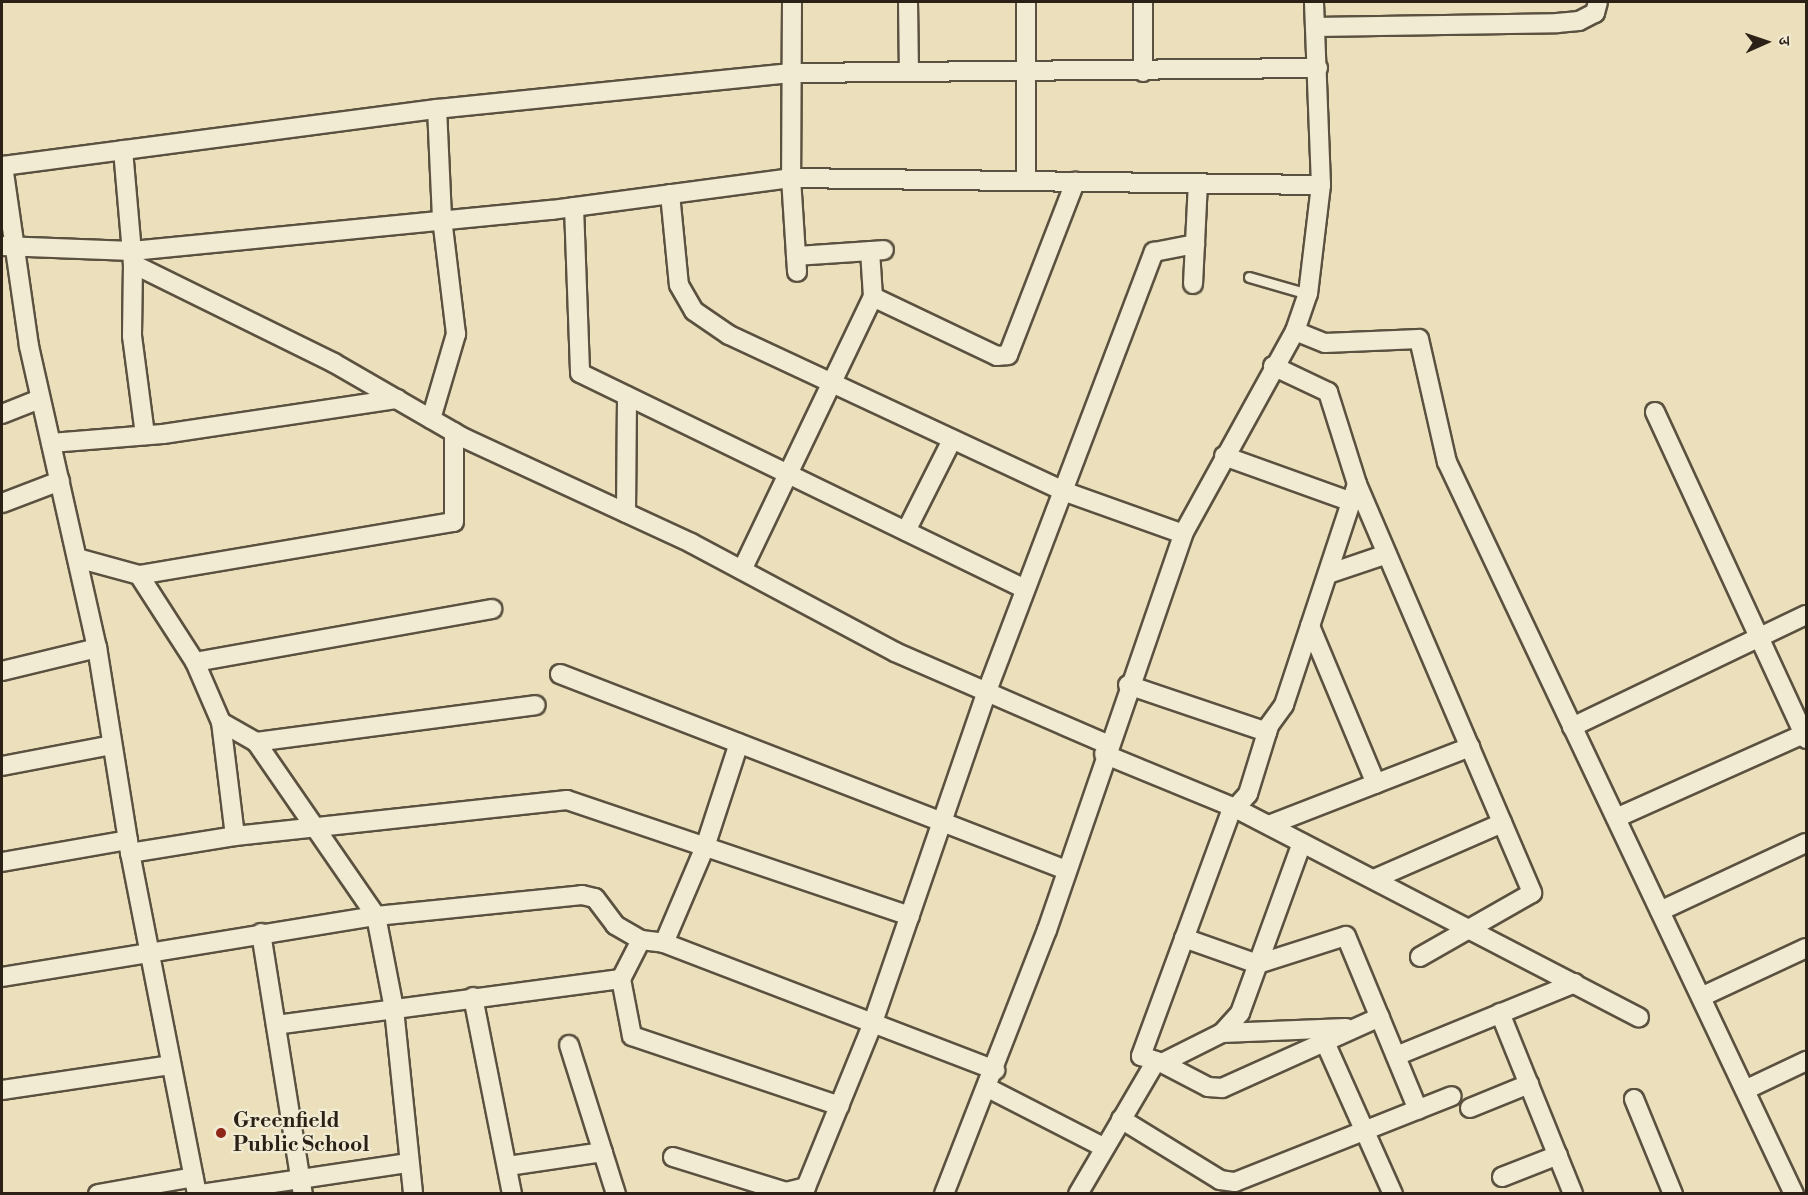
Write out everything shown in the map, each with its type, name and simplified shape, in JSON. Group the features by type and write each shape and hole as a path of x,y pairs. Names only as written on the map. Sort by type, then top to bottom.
{"street":[{"path":"742,570 833,386 873,297 877,250 797,264 791,178 794,73 792,2"},
{"path":"909,2 909,70"},
{"path":"1026,2 1026,181"},
{"path":"1143,2 1143,72"},
{"path":"944,1194 995,1070 1066,870 1128,685 1183,534 1273,366 1295,332 1308,294 1321,185 1314,2"},
{"path":"1315,27 1557,23 1579,21 1595,13 1598,2"},
{"path":"197,1188 129,847 97,648 40,399 9,247 3,166 437,109 794,73 909,70 1026,74 1318,68"},
{"path":"431,419 456,334 442,218 437,109"},
{"path":"123,150 132,258 132,336 145,435"},
{"path":"9,247 132,258 442,218 574,207 791,178 1321,185"},
{"path":"873,297 997,356 1008,355 1075,182"},
{"path":"1193,284 1198,183"},
{"path":"670,194 680,285 694,311 729,335 833,386 1063,491 1183,534"},
{"path":"574,207 580,373 1026,589"},
{"path":"673,1157 798,1192 806,1187 872,1025 987,692 1154,252 1195,244"},
{"path":"132,258 397,399 454,432 742,570 895,652 987,692 1236,808 1639,1017"},
{"path":"1295,332 1325,343 1419,339 1447,462 1794,1194"},
{"path":"1273,366 1328,392 1358,484 1532,893 1420,957"},
{"path":"626,513 627,396"},
{"path":"2,414 40,399"},
{"path":"51,443 145,435 397,399"},
{"path":"1616,818 1805,736 1655,412"},
{"path":"77,558 139,575 454,522 454,432"},
{"path":"906,531 952,440"},
{"path":"1224,456 1352,502"},
{"path":"2,502 60,481"},
{"path":"1358,484 1284,705 1267,732 1248,794 1236,808 1184,938 1141,1056 1159,1062 1208,1087 1222,1088 1324,1040 1380,1017"},
{"path":"1328,574 1387,554"},
{"path":"139,575 195,662 221,722 235,836"},
{"path":"195,662 492,609"},
{"path":"1572,727 1806,615"},
{"path":"1310,626 1377,784"},
{"path":"2,671 97,648"},
{"path":"560,674 1066,870"},
{"path":"1128,685 1267,732"},
{"path":"256,742 536,705"},
{"path":"221,722 256,742 376,916 394,1009 408,1163 413,1194"},
{"path":"664,943 705,847 739,743"},
{"path":"2,766 112,745"},
{"path":"1269,825 1470,747"},
{"path":"2,862 567,800 910,916"},
{"path":"1374,879 1502,823"},
{"path":"1222,1033 1240,1013 1302,843"},
{"path":"1660,911 1806,843"},
{"path":"2,977 149,950 376,916 582,895 595,898 615,926 640,940 664,943 872,1025 995,1070"},
{"path":"261,933 302,1186"},
{"path":"1184,938 1258,964 1346,936 1418,1110"},
{"path":"640,940 621,979 627,1027 639,1040 840,1106"},
{"path":"1701,997 1806,948"},
{"path":"276,1025 621,979"},
{"path":"1396,1056 1575,983"},
{"path":"473,997 512,1194"},
{"path":"1500,1013 1573,1194"},
{"path":"1083,1192 1121,1119 1159,1062 1222,1033 1353,1028"},
{"path":"1324,1040 1393,1194"},
{"path":"569,1045 616,1194"},
{"path":"1745,1090 1806,1061"},
{"path":"2,1090 171,1065"},
{"path":"1470,1108 1529,1084"},
{"path":"988,1088 1105,1148"},
{"path":"1121,1119 1220,1180 1235,1182 1452,1096"},
{"path":"1634,1099 1673,1194"},
{"path":"508,1166 603,1152"},
{"path":"1502,1177 1558,1155"},
{"path":"98,1194 197,1188 302,1186 408,1163"}],"lane":[{"path":"1249,277 1308,294"}],"place":[{"name":"Greenfield Public School","path":"221,1133"}]}
